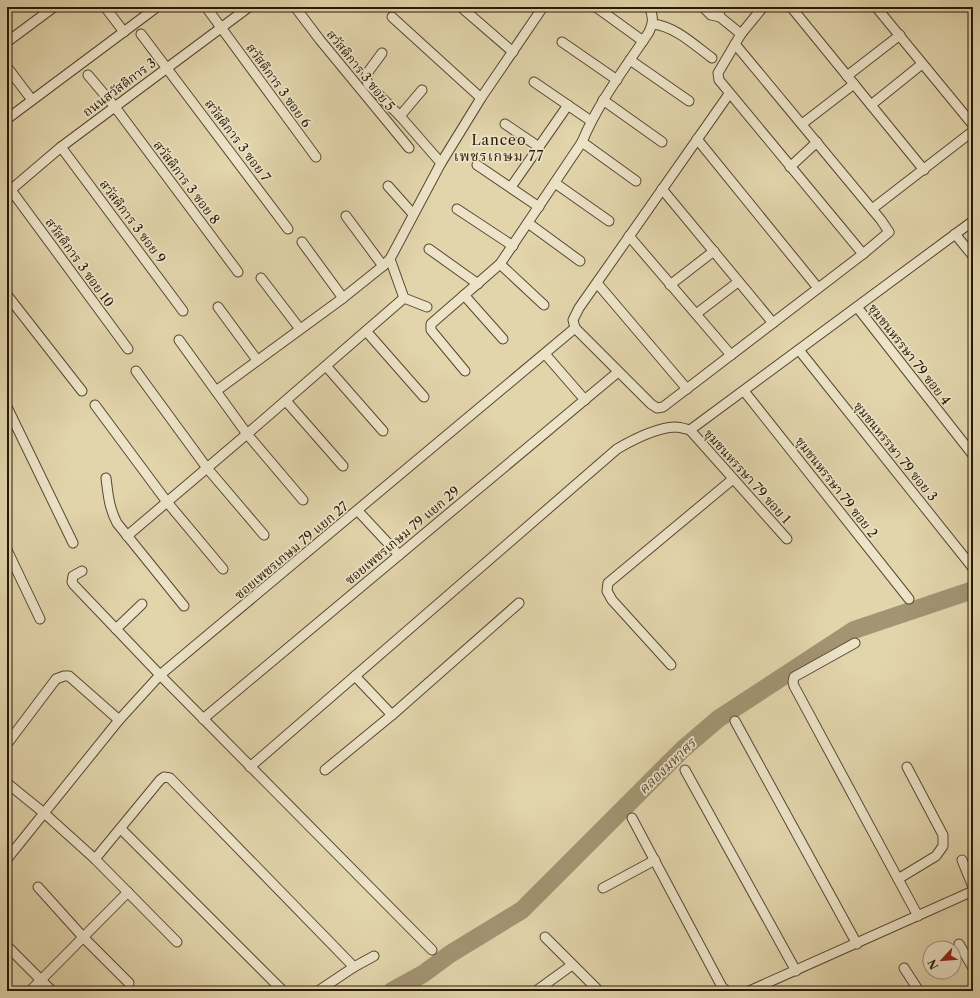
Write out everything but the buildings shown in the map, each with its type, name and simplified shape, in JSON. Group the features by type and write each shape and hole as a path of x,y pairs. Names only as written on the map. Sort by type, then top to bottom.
{"street":[{"path":"7,42 54,7"},
{"path":"105,7 124,32"},
{"path":"7,119 157,7"},
{"name":"สวัสดิการ 3 ซอย 6","path":"206,7 316,157"},
{"name":"ถนนสวัสดิการ 3","path":"8,189 61,147 249,7"},
{"name":"สวัสดิการ 3 ซอย 5","path":"295,7 320,40 409,148"},
{"path":"460,7 513,52"},
{"path":"216,390 343,298 386,262 441,163 481,98 542,7"},
{"path":"596,7 643,41"},
{"path":"464,371 431,330 431,324 500,264 513,246 582,142 591,121 603,100 653,24 653,14 649,7"},
{"path":"703,7 711,14 720,17 741,34"},
{"path":"718,7 720,17"},
{"path":"763,7 741,34 718,73 719,80 862,254"},
{"path":"791,7 924,170"},
{"path":"876,7 973,125"},
{"path":"392,17 481,98"},
{"path":"653,24 664,26 679,33 712,58"},
{"name":"สวัสดิการ 3 ซอย 7","path":"141,34 288,229"},
{"path":"847,76 900,35"},
{"path":"562,42 617,80"},
{"path":"729,94 629,236 573,320 575,328 618,372 657,408 663,407 687,389 889,232 872,209 736,44"},
{"path":"382,53 368,72 366,77 368,84 400,116 441,163"},
{"path":"630,60 689,101"},
{"path":"871,105 922,64"},
{"path":"7,66 32,100"},
{"name":"สวัสดิการ 3 ซอย 8","path":"88,75 115,107 238,272"},
{"path":"534,82 591,121"},
{"path":"802,124 854,84"},
{"path":"400,116 422,90"},
{"path":"603,100 662,142"},
{"path":"511,187 568,105"},
{"path":"505,124 539,147"},
{"path":"872,209 973,131"},
{"path":"697,139 818,288"},
{"path":"582,142 636,180"},
{"path":"790,167 816,142"},
{"name":"สวัสดิการ 3 ซอย 9","path":"61,147 183,311"},
{"path":"477,164 539,207"},
{"path":"555,184 609,221"},
{"path":"388,186 412,214"},
{"name":"สวัสดิการ 3 ซอย 10","path":"8,189 128,350"},
{"path":"662,189 772,323"},
{"path":"457,209 513,246"},
{"path":"346,216 386,262 404,298 427,307"},
{"path":"250,766 617,449 629,441 653,432 676,427 690,430 973,221"},
{"path":"528,223 580,262"},
{"path":"955,234 973,256"},
{"path":"629,236 731,355"},
{"path":"302,242 343,298"},
{"path":"429,249 478,284"},
{"path":"670,284 714,251"},
{"path":"500,264 544,305"},
{"path":"261,278 300,329"},
{"path":"696,314 738,282"},
{"path":"597,283 687,389"},
{"path":"7,295 82,391"},
{"path":"464,295 503,339"},
{"path":"127,536 286,401 404,298"},
{"path":"218,307 257,360"},
{"name":"ชุมชนหรรษา 79 ซอย 4","path":"857,307 973,455"},
{"name":"ซอยเพชรเกษม 79 แยก 27","path":"7,859 120,720 160,675 575,328"},
{"path":"366,331 424,397"},
{"path":"179,340 247,434 302,500"},
{"name":"ชุมชนหรรษา 79 ซอย 3","path":"799,350 973,568"},
{"path":"545,354 585,400"},
{"path":"326,366 383,431"},
{"path":"136,371 207,468 264,536"},
{"name":"ซอยเพชรเกษม 79 แยก 29","path":"202,719 618,372"},
{"name":"ชุมชนหรรษา 79 ซอย 2","path":"744,391 909,599"},
{"path":"286,401 343,466"},
{"path":"95,405 167,502 222,569"},
{"path":"7,407 73,543"},
{"name":"ชุมชนหรรษา 79 ซอย 1","path":"690,430 787,538"},
{"path":"106,478 108,503 116,523 184,606"},
{"path":"671,666 612,600 607,591 608,583 733,479"},
{"path":"358,511 399,555"},
{"path":"7,550 40,619"},
{"path":"82,571 73,576 72,582 74,585 202,719 432,950"},
{"path":"325,770 392,715 519,603"},
{"path":"116,629 142,604"},
{"path":"855,643 794,678 793,682 831,756 918,916"},
{"path":"7,744 56,679 64,676 69,676 120,720"},
{"path":"355,676 392,715"},
{"path":"735,721 857,944"},
{"path":"898,879 936,856 943,846 943,835 908,767"},
{"path":"685,770 796,971"},
{"path":"95,859 160,780 164,777 170,778 354,967"},
{"path":"7,783 44,813 95,859 177,942"},
{"path":"632,818 722,987 727,991"},
{"path":"120,829 283,991"},
{"path":"603,888 655,860"},
{"path":"962,860 973,887"},
{"path":"38,887 128,982"},
{"path":"749,991 973,891"},
{"path":"30,991 128,892"},
{"path":"545,937 599,991"},
{"path":"7,946 52,991"},
{"path":"962,949 973,968"},
{"path":"318,991 354,967 374,956"},
{"path":"536,991 572,965"},
{"path":"904,968 919,991"}],"waterway":[{"name":"คลองมหาศร","path":"392,991 423,974 450,954 522,910 683,749 718,719 854,630 973,590"}],"district":[{"name":"Lanceo เพชรเกษม 77","path":"499,148"}]}
